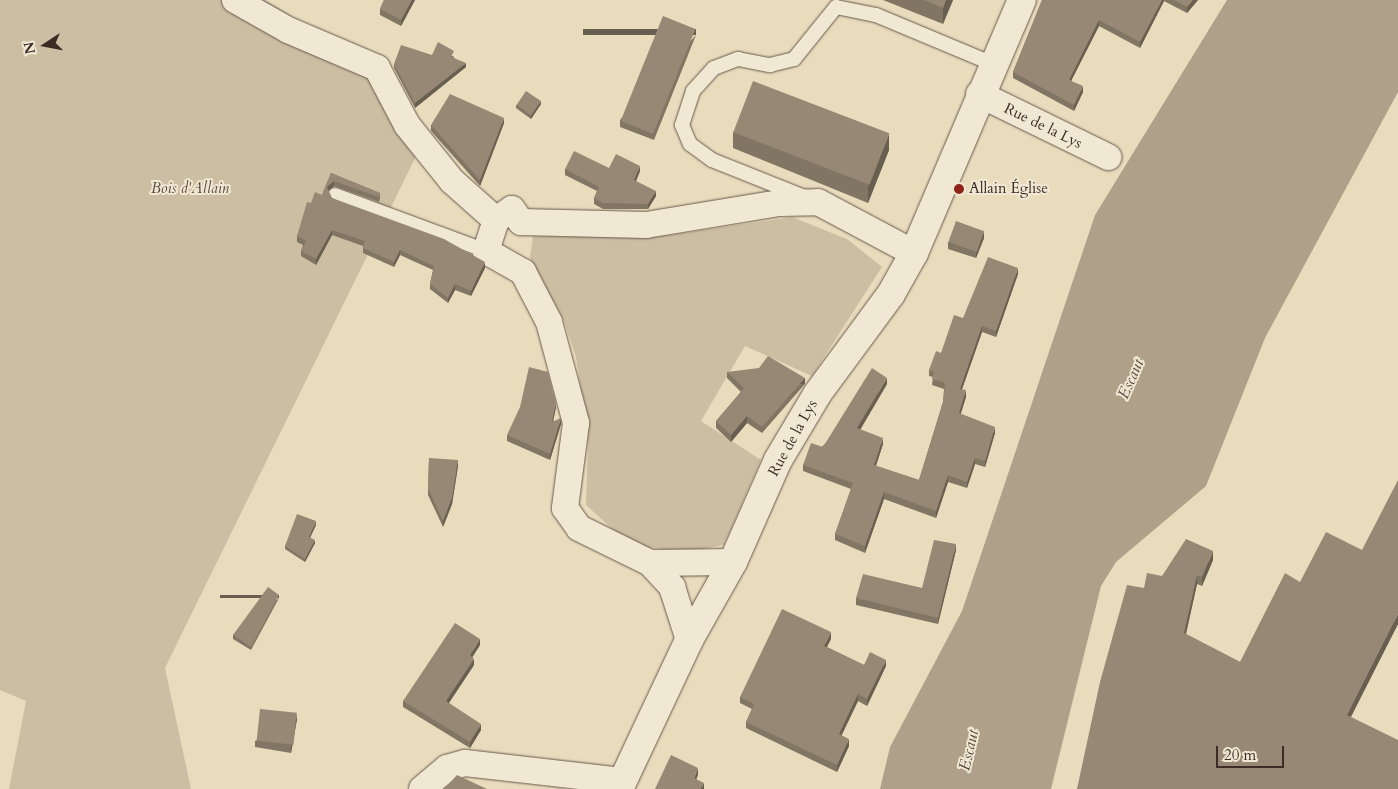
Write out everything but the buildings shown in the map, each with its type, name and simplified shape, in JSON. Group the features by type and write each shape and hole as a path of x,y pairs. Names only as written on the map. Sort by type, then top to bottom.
{"main road":[{"name":"Rue de la Lys","path":"621,785 689,640 733,562 778,460 818,393 892,294 914,253 979,94 1022,0"}],"street":[{"path":"234,0 288,30 377,68 407,126 452,181 496,220"},
{"name":"Rue de la Lys","path":"979,94 1108,157"},
{"path":"689,640 672,587 650,562 579,528 565,508 576,422 549,322 523,272 486,251 496,220 512,209 521,222 646,225 780,203 818,202 914,253"},
{"path":"650,562 733,562"},
{"path":"422,789 447,768 465,763 621,785"}],"lane":[{"path":"818,202 712,160 690,144 682,125 693,91 714,68 738,59 770,65 794,58 836,7 876,15 993,64"},
{"path":"335,195 486,251"}],"green space":[{"name":"Bois d'Allain","path":"0,0 265,0 377,68 422,144 165,668 191,789 9,789 26,701 0,690"},
{"path":"792,217 847,239 882,267 812,376 745,346 701,421 761,460 724,545 687,552 630,545 586,505 588,440 576,357 564,321 530,258 533,236 663,236"}],"water":[{"name":"Escaut","path":"1227,0 1398,0 1398,92 1265,338 1206,486 1116,562 1101,586 1051,789 880,789 890,747 962,611 1095,215"}],"place":[{"name":"Allain Église","path":"959,189"}]}
